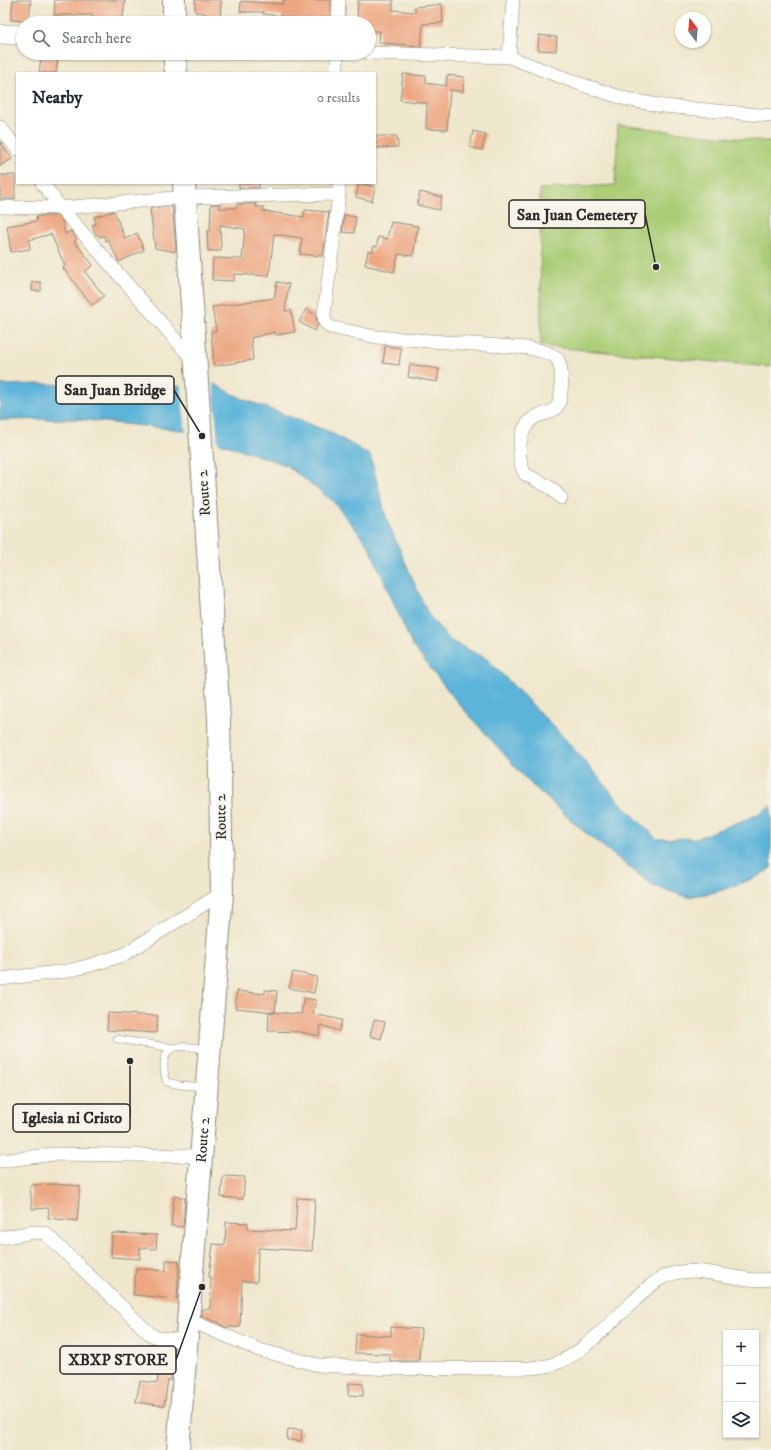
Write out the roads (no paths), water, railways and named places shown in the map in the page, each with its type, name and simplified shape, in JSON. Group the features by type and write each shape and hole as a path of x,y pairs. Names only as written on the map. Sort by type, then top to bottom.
{"highway":[{"path":"174,0 174,16"},
{"path":"175,60 176,72"},
{"name":"Route 2","path":"179,1434 222,893 219,719 184,190"}],"street":[{"path":"338,16 339,0"},
{"path":"509,57 513,0"},
{"path":"0,34 16,35"},
{"path":"376,53 509,57 583,85 626,99 663,106 771,116"},
{"path":"337,60 337,72"},
{"path":"0,126 16,148"},
{"path":"43,184 196,370"},
{"path":"0,207 61,208 184,190 339,189 324,315 327,325 330,328 376,337 528,348 552,355 558,360 560,367 561,398 556,408 536,416 528,422 523,431 520,446 521,463 525,474 551,488 561,498"},
{"path":"0,979 67,971 123,955 222,893"},
{"path":"0,1161 55,1154 200,1156"},
{"path":"0,1238 34,1232 45,1233 150,1334 158,1338 187,1341"},
{"path":"189,1320 259,1350 318,1365 393,1369 530,1368 551,1365 568,1358 582,1348 651,1285 678,1271 701,1272 748,1280 771,1279"}],"lane":[{"path":"117,1039 173,1048 181,1046 209,1049"},
{"path":"173,1048 165,1055 164,1074 167,1082 180,1085 206,1087"}],"water":[{"path":"43,384 147,388 214,384 243,399 330,432 370,455 387,521 428,614 449,640 487,659 556,729 620,802 657,839 697,838 754,816 771,806 771,868 757,877 716,892 688,897 653,886 581,829 529,782 458,703 412,645 369,546 333,501 286,465 181,430 77,419 0,420 0,385"}],"place":[{"name":"San Juan Cemetery","path":"656,267"},
{"name":"San Juan Bridge","path":"202,436"},
{"name":"Iglesia ni Cristo","path":"130,1061"},
{"name":"XBXP STORE","path":"202,1287"}]}
